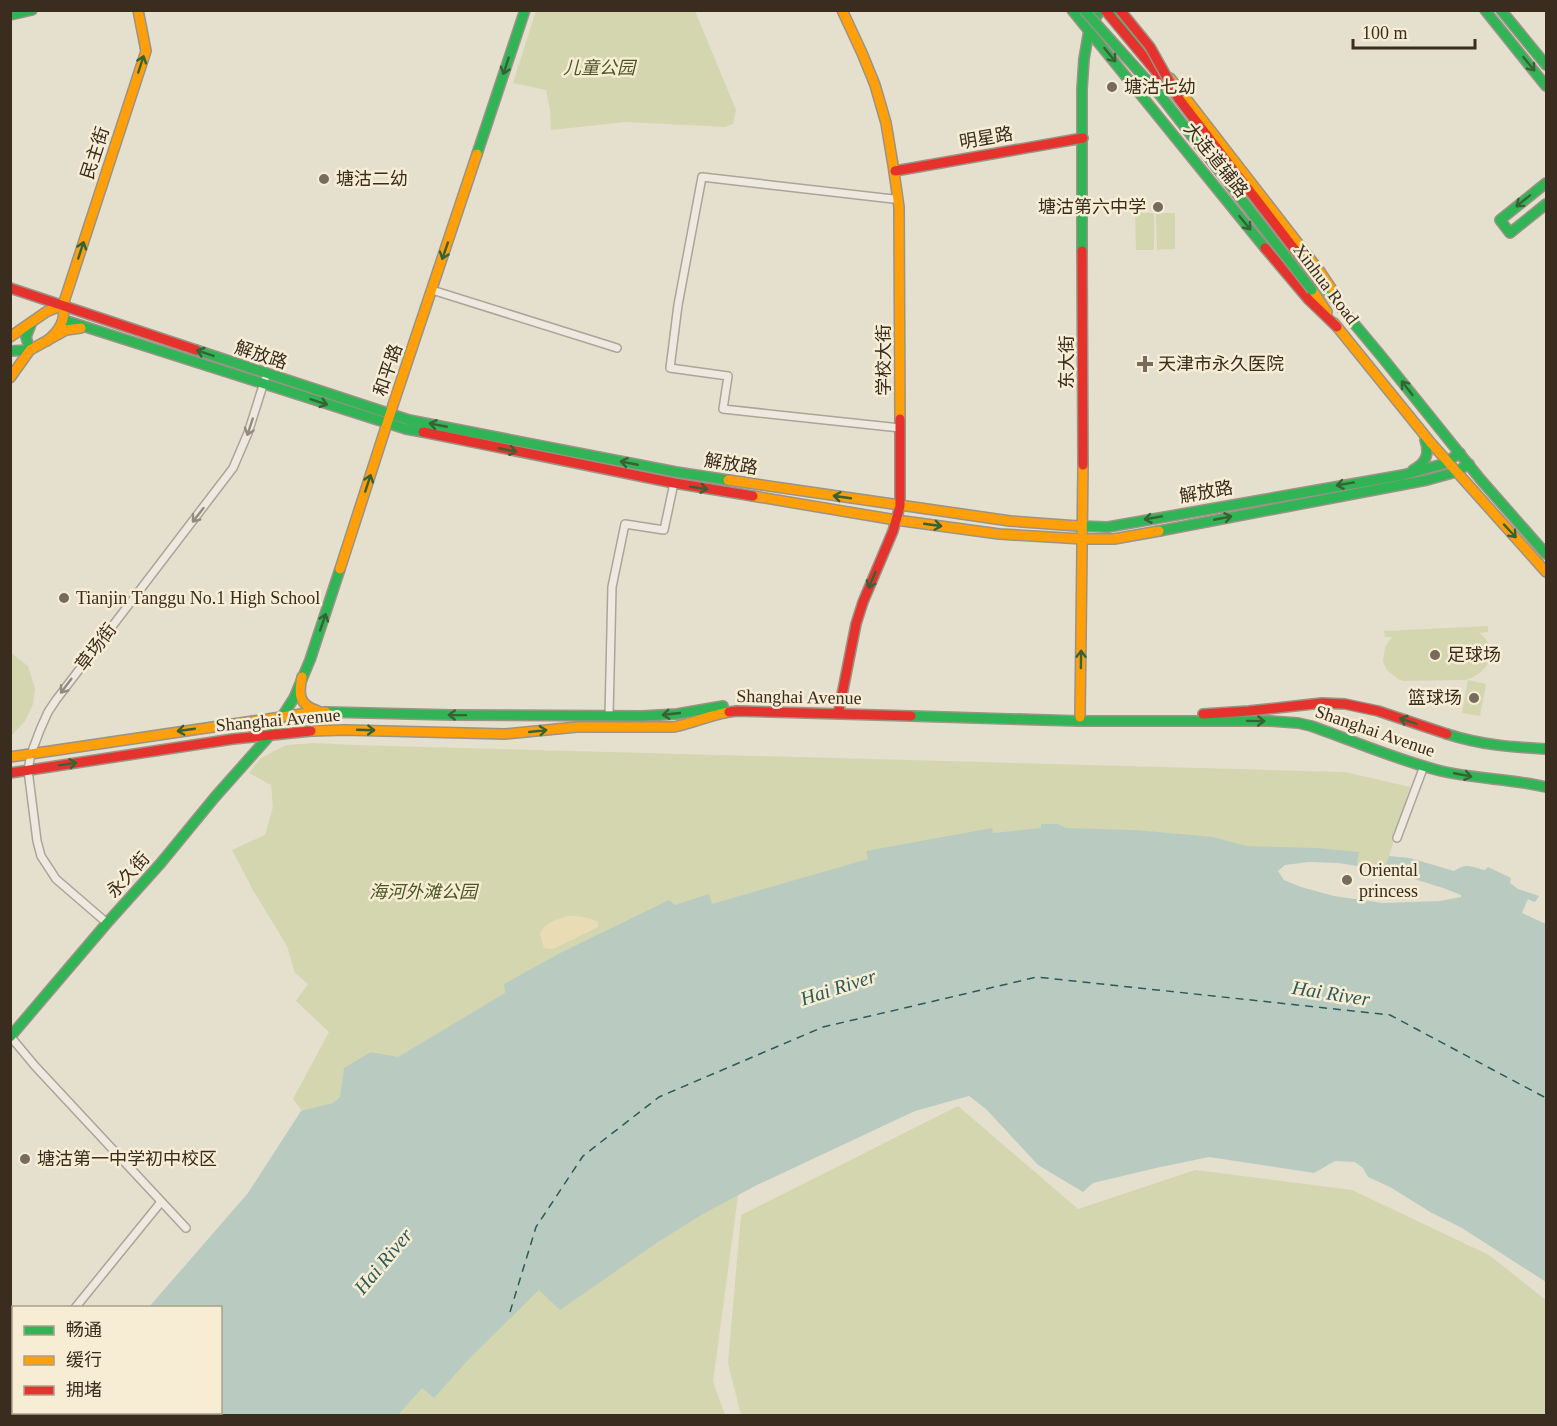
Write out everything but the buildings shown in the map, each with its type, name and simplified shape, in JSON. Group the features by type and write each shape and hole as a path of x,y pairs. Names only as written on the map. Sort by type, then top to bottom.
{"street":[{"path":"10,15 32,10"},
{"name":"民主街","path":"63,305 146,51 138,10"},
{"name":"和平路","path":"385,420 432,290 525,10"},
{"name":"学校大街","path":"839,710 856,624 893,531 900,506 900,270 895,171 879,96 842,10"},
{"name":"大连道辅路","path":"1072,10 1283,270 1337,327"},
{"name":"Xinhua Road","path":"1084,10 1160,95 1312,290 1337,327 1419,429 1546,573"},
{"name":"东大街","path":"1080,717 1083,540 1083,79 1089,30 1100,10"},
{"name":"Xinhua Road","path":"1105,10 1179,99 1320,283 1444,433 1453,465"},
{"name":"大连道辅路","path":"1114,10 1188,99 1321,273 1350,318"},
{"path":"1120,10 1150,47 1179,99"},
{"path":"1485,10 1546,86"},
{"path":"1501,10 1546,65"},
{"name":"明星路","path":"895,171 1083,138"},
{"path":"898,197 893,199 702,177 678,304 670,368 728,376 723,409 900,428"},
{"path":"1546,183 1500,220 1510,233 1546,204"},
{"name":"解放路","path":"10,288 63,305 265,379 429,434 674,483 896,520 999,534 1083,540 1114,539 1427,480 1453,465"},
{"path":"432,290 617,348"},
{"path":"10,337 33,320 63,305 64,320 57,332 46,341"},
{"path":"30,350 26,334 33,320"},
{"name":"解放路","path":"64,320 360,405 385,420 409,420 676,472 1010,521 1108,526 1453,465 1469,464 1481,480"},
{"path":"10,378 30,350 66,330 88,328"},
{"path":"10,351 30,350"},
{"name":"草场街","path":"107,923 56,879 41,856 28,770 31,754 48,712 56,700 233,468 265,379"},
{"path":"271,734 294,698 332,596 381,442 385,420"},
{"path":"1403,475 1421,465 1427,458 1427,444 1419,429"},
{"path":"1453,465 1481,480 1546,554"},
{"path":"1427,480 1441,479 1472,491"},
{"path":"609,716 612,587 625,524 664,530 674,483"},
{"path":"302,677 300,694 303,703 312,710 327,712"},
{"name":"Shanghai Avenue","path":"10,757 282,716 327,712 609,716 664,715 719,706 1133,717 1249,711 1322,703 1345,704 1378,711 1468,741 1502,747 1546,749"},
{"name":"Shanghai Avenue","path":"10,773 271,734 324,729 505,734 577,727 674,727 715,714 737,711 1079,722 1260,721 1298,723 1424,766 1464,775 1546,787"},
{"name":"永久街","path":"11,1036 271,734"},
{"path":"1397,838 1424,766"},
{"path":"11,1036 35,1066 186,1228"},
{"path":"77,1306 161,1202"}],"green space":[{"name":"儿童公园","path":"536,11 695,11 736,110 733,124 725,127 626,122 551,130 546,90 513,83"},
{"path":"1135,213 1154,213 1154,250 1136,250"},
{"path":"1156,213 1175,213 1175,249 1157,250"},
{"path":"1488,626 1488,632 1480,633 1490,647 1489,661 1480,673 1465,680 1403,681 1387,670 1383,662 1385,647 1392,637 1385,637 1384,631"},
{"path":"11,653 28,666 35,689 33,704 25,721 11,736"},
{"name":"篮球场","path":"1468,680 1486,684 1480,716 1462,713"},
{"name":"海河外滩公园","path":"313,743 1345,772 1410,787 1382,880 308,1119 293,1099 329,1032 296,1001 308,984 295,973 287,946 232,850 265,835 273,807 271,785 249,773 261,758 286,745"},
{"path":"958,1106 1078,1209 1195,1170 1352,1190 1489,1255 1546,1300 1546,1415 741,1415 728,1363 741,1215"},
{"path":"739,1188 713,1382 725,1415 387,1416 543,1280"}],"sand":[{"path":"568,916 591,919 598,922 598,927 553,949 544,948 540,934 542,930 551,922"}],"water":[{"name":"Hai River","path":"1041,824 1058,824 1066,828 1136,830 1213,837 1246,846 1359,852 1357,865 1384,870 1389,856 1410,858 1454,871 1466,866 1485,870 1488,867 1511,878 1510,883 1518,889 1539,896 1534,902 1528,899 1522,913 1546,924 1546,1282 1462,1228 1368,1177 1363,1168 1355,1162 1335,1161 1314,1173 1209,1157 1093,1183 1083,1192 1038,1165 986,1109 969,1096 915,1111 757,1185 703,1214 658,1242 560,1310 539,1290 469,1359 434,1398 422,1388 398,1415 55,1416 56,1414 222,1414 222,1306 150,1306 248,1193 301,1111 333,1103 340,1097 344,1068 371,1052 398,1057 505,993 504,984 562,952 669,900 675,905 709,894 712,904 868,859 866,851 992,828 993,833 1041,828"}],"pier":[{"path":"1309,862 1338,863 1389,871 1443,888 1461,897 1440,901 1383,903 1334,896 1301,887 1284,880 1278,871 1285,865"}],"ferry route":[{"path":"510,1312 536,1227 583,1156 659,1097 823,1027 1037,977 1390,1015 1546,1098"}],"traffic: fast":[{"path":"10,15 32,10"},
{"path":"477,154 525,10"},
{"path":"1072,10 1265,248"},
{"path":"1084,10 1160,95 1312,290"},
{"path":"1082,251 1084,59 1089,30 1100,10"},
{"path":"1114,10 1142,44"},
{"path":"1485,10 1546,86"},
{"path":"1501,10 1546,65"},
{"path":"1546,183 1500,220 1510,233 1546,204"},
{"path":"1322,285 1481,480 1546,554"},
{"path":"64,320 406,429 423,432"},
{"path":"30,350 26,337 31,324"},
{"path":"10,351 30,350"},
{"path":"196,350 409,420 728,480"},
{"path":"1413,470 1426,458 1425,440"},
{"path":"1078,526 1108,527 1403,475 1443,464 1460,453"},
{"path":"1159,531 1427,480 1456,472 1469,464"},
{"path":"10,1037 271,734 294,698 310,660 340,569"},
{"path":"326,712 642,716 677,714 723,706"},
{"path":"911,716 1079,721 1298,723 1441,771 1546,787"},
{"path":"1447,734 1484,743 1546,749"}],"traffic: slow":[{"path":"47,341 62,321 63,305 146,51 138,10"},
{"path":"842,10 875,85 886,123 899,207 900,419"},
{"path":"1170,78 1331,288"},
{"path":"340,569 477,154"},
{"path":"1312,290 1327,312"},
{"path":"10,337 46,312 63,305"},
{"path":"1334,323 1431,443 1546,572"},
{"path":"10,378 30,350 66,330 81,328"},
{"path":"1080,717 1083,465"},
{"path":"728,480 1010,521 1078,526"},
{"path":"753,496 896,520 999,534 1114,539 1159,531"},
{"path":"302,677 301,698 307,706 318,711"},
{"path":"10,757 326,712"},
{"path":"311,731 505,734 577,727 674,727 729,712"}],"traffic: jam":[{"path":"1105,10 1179,99 1322,285"},
{"path":"1120,10 1150,47 1179,99"},
{"path":"895,171 1083,138"},
{"path":"1265,248 1309,300 1337,327"},
{"path":"1082,251 1083,465"},
{"path":"10,288 196,350"},
{"path":"839,710 856,624 893,531 900,506 900,419"},
{"path":"423,432 674,483 753,496"},
{"path":"1203,714 1322,703 1345,704 1378,711 1447,734"},
{"path":"729,712 911,716"},
{"path":"10,773 233,739 311,731"}],"place":[{"name":"塘沽七幼","path":"1112,87"},
{"name":"塘沽二幼","path":"324,179"},
{"name":"塘沽第六中学","path":"1158,207"},
{"name":"天津市永久医院","path":"1145,364"},
{"name":"Tianjin Tanggu No.1 High School","path":"64,598"},
{"name":"足球场","path":"1435,655"},
{"name":"篮球场","path":"1474,698"},
{"name":"Oriental princess","path":"1347,880"},
{"name":"塘沽第一中学初中校区","path":"25,1159"}]}
